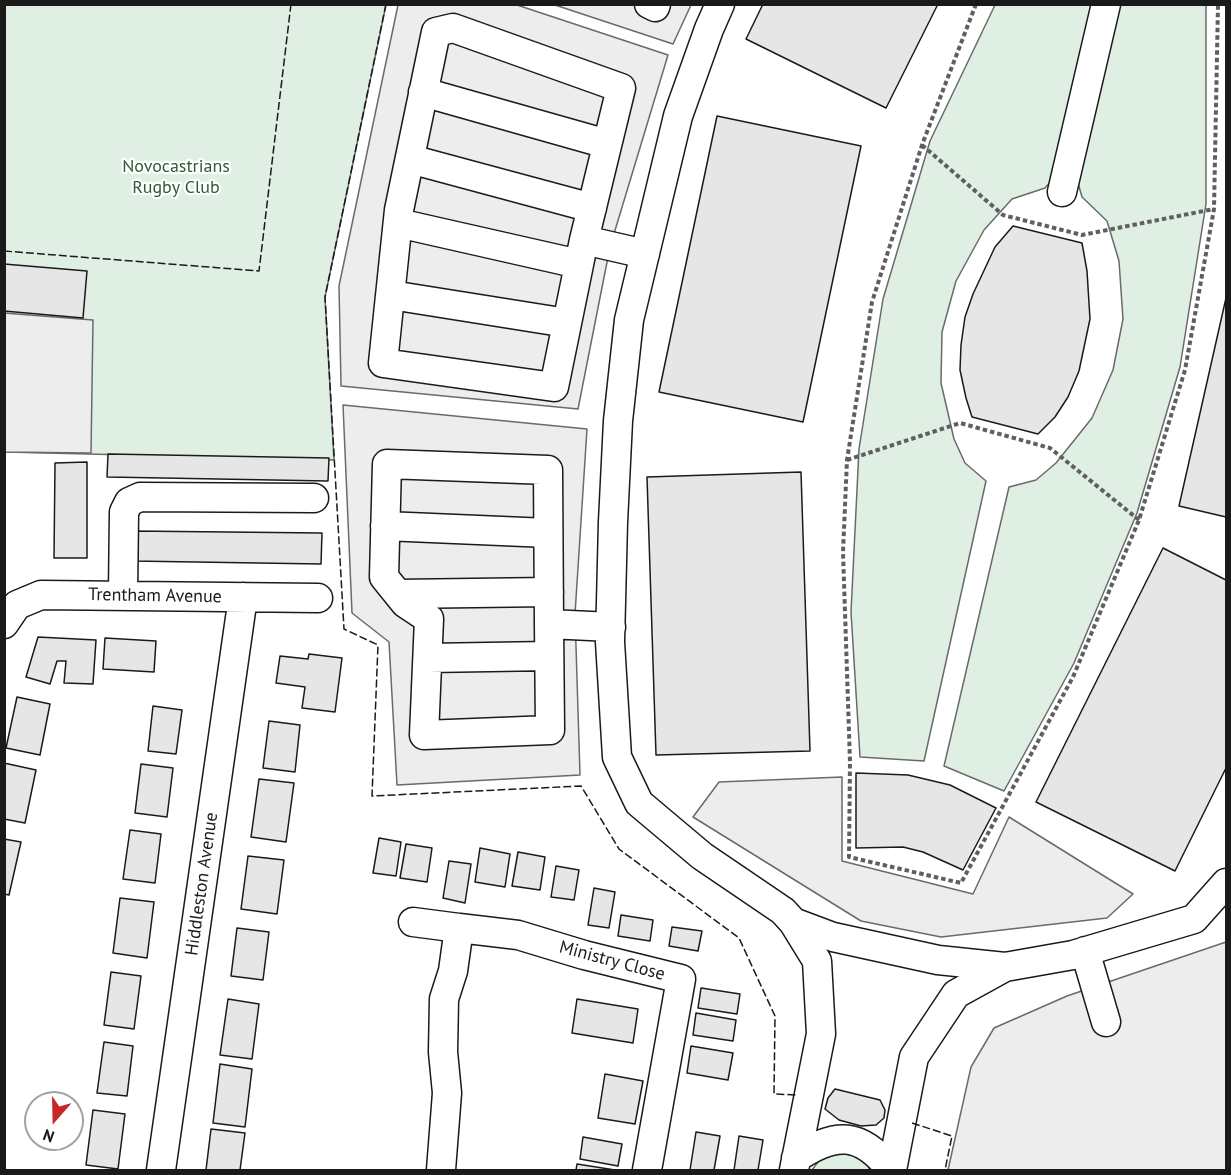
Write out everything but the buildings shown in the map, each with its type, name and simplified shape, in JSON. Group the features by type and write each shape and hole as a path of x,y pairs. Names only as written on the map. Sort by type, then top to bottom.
{"street":[{"path":"649,4 655,7 656,4"},
{"path":"720,4 678,116 629,320 618,421 611,627 617,757 639,803 702,856 783,911 793,922 817,961 820,1034 795,1164"},
{"path":"1062,192 1106,4"},
{"path":"453,28 621,88 581,252 554,387 383,363 398,223 423,92 436,32 453,28"},
{"path":"423,92 607,144"},
{"path":"410,159 592,208"},
{"path":"398,223 581,252 645,254"},
{"path":"391,295 567,323"},
{"path":"387,464 548,470 550,730 424,735 429,619 405,603 384,577 386,526 387,464"},
{"path":"123,595 124,512 129,502 140,497 314,498"},
{"path":"386,526 548,533"},
{"path":"398,594 549,592"},
{"name":"Trentham Avenue","path":"4,624 17,606 41,595 318,598"},
{"name":"Hiddleston Avenue","path":"161,1170 243,597"},
{"path":"549,624 611,627"},
{"path":"428,658 549,656"},
{"path":"793,922 832,937 856,943 938,960 1005,967 1073,955 1194,918 1227,883"},
{"name":"Ministry Close","path":"413,921 519,935 584,955 681,979 647,1170"},
{"path":"441,1170 447,1093 443,1053 444,999 453,971 459,928"},
{"path":"1085,951 1106,1022"},
{"path":"891,1170 914,1057 956,994 1005,967"},
{"path":"795,1164 815,1145 847,1138 877,1153 891,1170"}],"path":[{"path":"976,4 922,145 872,302 847,460 843,552 850,762 849,857 961,883 1073,677 1139,520 1185,370 1214,209 1218,4"},
{"path":"847,460 960,423 1050,448 1139,520"}],"green space":[{"name":"Novocastrians Rugby Club","path":"4,5 386,5 325,297 334,460 5,452"},
{"path":"995,5 1095,5 1055,177 1045,188 1012,199 984,230 956,281 942,332 941,383 954,439 965,463 986,481 924,761 860,757 851,612 859,449 883,299 930,141"},
{"path":"1117,5 1206,5 1206,204 1180,367 1137,513 1074,663 1004,791 944,766 1009,487 1036,480 1056,463 1092,418 1113,370 1123,319 1119,261 1107,221 1082,197 1078,183"},
{"path":"837,1151 857,1156 870,1170 812,1170 821,1158"}],"shaded area":[{"path":"398,5 517,5 668,55 610,247 578,409 341,386 339,286"},
{"path":"555,5 691,5 673,44"},
{"path":"4,313 93,320 91,453 5,452"},
{"path":"343,405 587,429 575,614 580,775 397,785 389,642 352,613"},
{"path":"842,777 842,861 973,894 1009,817 1133,894 1107,918 941,937 861,921 693,817 719,782"},
{"path":"1226,942 1226,1170 948,1170 971,1067 994,1028 1067,996"}],"fence":[{"path":"4,251 259,271 291,4"},
{"path":"386,4 325,297 344,629 378,645 372,796 581,786 619,849 739,938 775,1016 774,1094 798,1095"},
{"path":"912,1123 952,1136 945,1170"}]}
